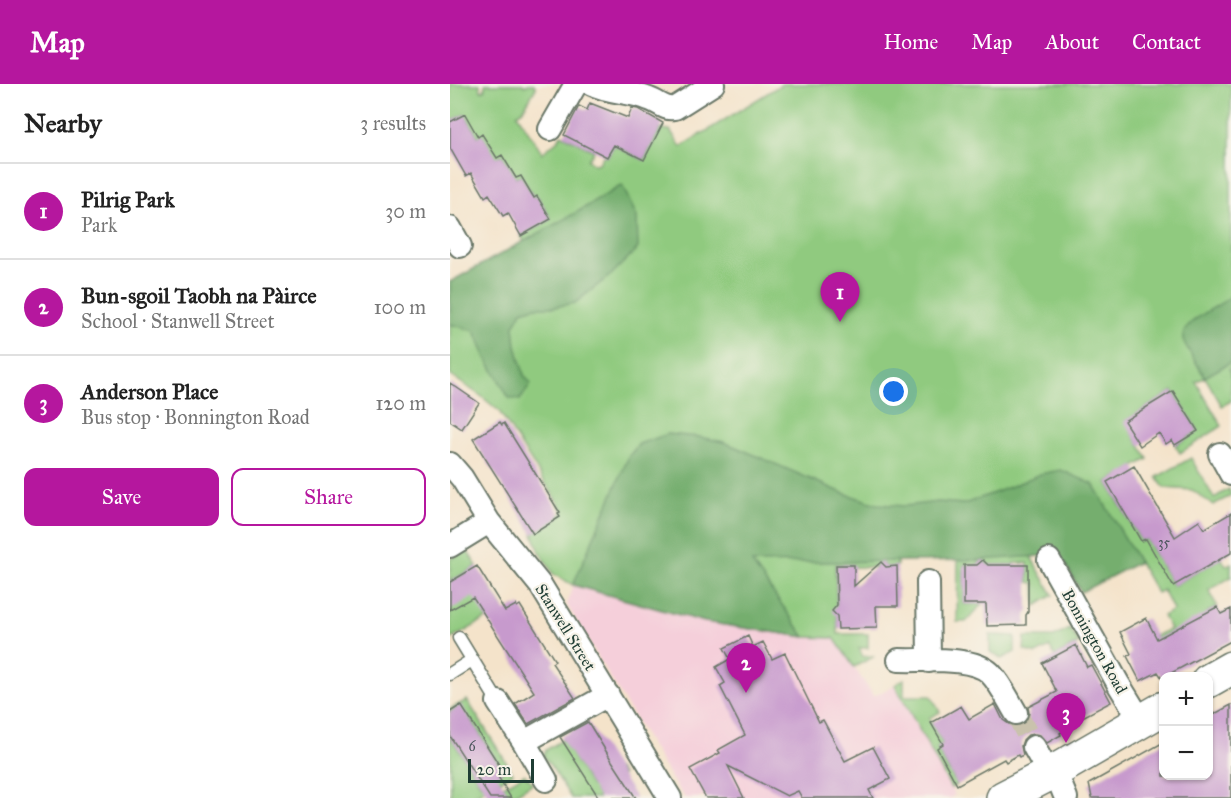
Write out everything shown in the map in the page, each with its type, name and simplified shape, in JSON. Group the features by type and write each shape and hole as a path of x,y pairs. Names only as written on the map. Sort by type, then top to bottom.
{"main road":[{"path":"1213,679 1231,668"},
{"name":"Bonnington Road","path":"1003,798 1152,715"}],"street":[{"path":"550,129 576,84"},
{"path":"592,84 612,92 648,98 668,109 675,108 713,84"},
{"path":"1220,454 1231,474"},
{"name":"Stanwell Street","path":"450,464 462,478 489,522 541,586 670,798"},
{"path":"450,546 489,522"},
{"name":"Bonnington Road","path":"1049,560 1119,685 1152,715"},
{"path":"928,582 929,661"},
{"path":"898,660 974,663 991,674 997,681 1016,713"},
{"path":"524,742 608,695"},
{"path":"498,702 546,780"}],"lane":[{"path":"459,638 498,702"},
{"path":"450,674 472,660"}],"shaded area":[{"path":"573,585 705,622 805,637 834,638 874,696 895,685 955,795 950,798 706,798 704,795 698,798 685,798 567,605"}],"green space":[{"path":"450,84 480,84 481,91 485,90 485,84 523,84 524,86 534,84 536,88 523,110 517,114 542,153 558,140 561,134 594,151 588,160 594,164 599,163 603,156 607,157 614,145 644,160 660,129 670,130 681,147 782,84 1231,84 1231,367 1229,369 1231,372 1231,401 1222,406 1205,377 1196,382 1222,426 1180,453 1175,445 1198,431 1173,391 1125,421 1148,459 1107,482 1141,541 1146,539 1173,586 1221,558 1226,566 1231,563 1231,577 1209,590 1217,607 1160,646 1155,636 1170,629 1163,616 1173,610 1163,590 1157,593 1139,562 1081,592 1064,563 1040,556 1031,557 1053,595 1036,606 1035,583 1028,582 1028,563 988,565 980,562 977,565 964,565 964,604 982,604 966,622 957,622 958,560 897,561 897,566 886,567 883,564 875,567 835,565 838,634 868,634 868,648 859,648 863,657 873,657 854,667 834,638 805,637 705,622 573,585 553,574 533,534 564,512 499,411 450,375 450,282 524,241 521,236 551,219 538,197 534,198 521,176 516,178 502,155 496,158 482,135 478,137 465,114 450,122"},
{"path":"622,185 637,217 638,248 612,274 575,303 554,307 536,307 522,311 514,326 516,346 524,375 531,384 520,400 509,398 485,356 475,331 450,324 450,282"},
{"path":"1231,296 1231,362 1205,377 1184,342 1184,332 1194,320"},
{"path":"668,434 724,442 843,493 877,504 905,506 938,502 964,504 1040,474 1061,470 1093,484 1139,562 1081,592 1065,563 1040,556 981,560 752,563 805,637 705,622 573,585 629,456 639,444"},
{"path":"1191,458 1214,498 1229,489 1231,496 1213,505 1192,490 1164,488 1157,477"},
{"path":"466,549 477,566 450,582 450,559"},
{"path":"489,586 503,609 450,640 450,609"},
{"path":"1070,629 1079,643 1055,656 1050,647 1036,654 1024,650 1025,637 1054,637"},
{"path":"990,635 1015,636 1015,652 1001,659 990,652"},
{"path":"904,679 904,696 931,696 940,712 929,718 943,744 937,748 957,785 951,788 895,685"},
{"path":"467,700 513,773 470,798 451,798 450,736 481,785 503,771 471,720 450,733 450,709"},
{"path":"585,726 564,742 591,786 618,769 622,775 595,791 599,798 571,798 543,756 546,750"},
{"path":"524,774 533,783 511,797 506,790 494,798 483,798"}],"building":[{"path":"590,103 628,118 632,108 638,109 663,123 644,160 614,145 607,157 564,135 579,106 587,110"},
{"path":"465,114 478,137 482,134 497,158 502,155 516,178 521,176 534,198 537,196 551,219 521,236 508,213 503,216 489,194 485,197 471,173 466,176 450,148 450,122"},
{"path":"450,383 479,403 462,429 450,421"},
{"path":"1173,391 1198,431 1175,445 1172,440 1166,444 1159,433 1140,446 1124,421"},
{"path":"500,422 502,425 504,423 560,513 558,514 560,517 533,534 473,439"},
{"path":"1134,466 1175,537 1199,521 1204,529 1231,513 1231,553 1173,586 1146,539 1141,541 1107,482"},
{"path":"983,560 988,565 1028,565 1026,625 987,626 986,604 964,604 964,565 977,565"},
{"path":"881,562 886,567 897,566 898,606 876,606 877,628 838,629 837,616 832,611 837,605 836,565 854,565 854,586"},
{"path":"477,566 505,611 520,605 555,661 552,663 575,698 528,724 515,704 534,692 473,597 450,610 450,582"},
{"path":"1217,607 1221,614 1231,609 1231,641 1173,672 1158,672 1140,681 1127,656 1131,654 1120,632 1146,618 1157,639"},
{"path":"748,636 753,647 763,642 772,659 785,653 819,722 823,720 845,761 873,747 890,779 869,790 873,798 802,798 798,791 787,796 728,766 744,798 706,798 690,769 720,753 718,750 745,735 720,686 725,683 716,667 730,659 724,648"},
{"path":"1076,645 1087,667 1091,665 1111,702 1073,722 1075,725 1047,743 1040,735 1028,735 1021,746 1023,755 1019,757 1018,755 1006,762 1004,759 957,785 937,748 943,744 931,723 961,706 969,719 995,704 1003,720 1016,726 1022,725 1028,719 1028,707 1057,692 1042,663"},
{"path":"461,705 503,771 497,775 511,798 490,798 450,736 450,712"},
{"path":"1231,705 1231,798 1092,798 1089,784 1159,745 1159,780 1213,780 1213,715"},
{"path":"588,722 636,798 599,798 560,737"}],"tunnel":[{"path":"1016,713 1034,747"}],"place":[{"name":"Pilrig Park","path":"840,322"},
{"name":"Bun-sgoil Taobh na Pàirce","path":"746,693"},
{"name":"Anderson Place","path":"1066,743"}]}
